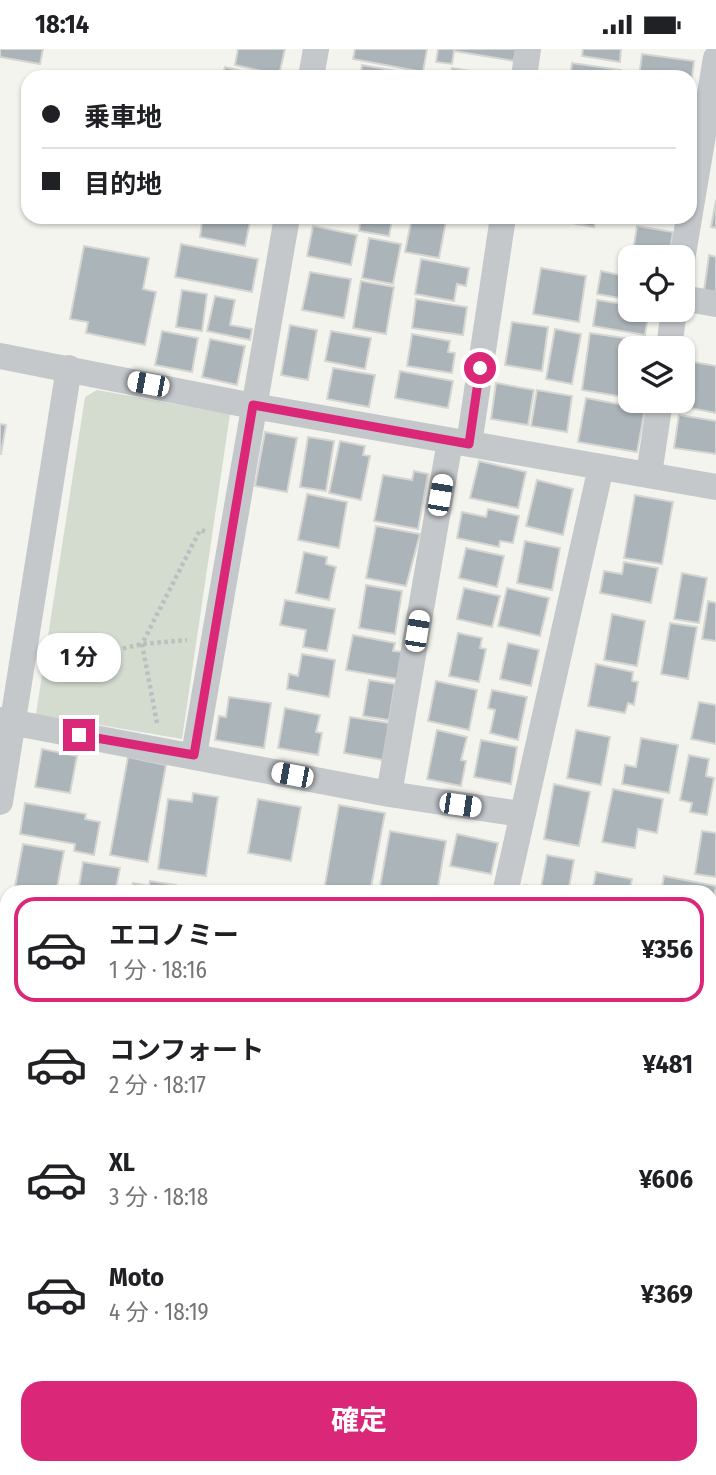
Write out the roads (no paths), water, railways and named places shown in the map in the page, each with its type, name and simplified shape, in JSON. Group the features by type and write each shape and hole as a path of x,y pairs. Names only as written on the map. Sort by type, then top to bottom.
{"street":[{"path":"312,70 316,49"},
{"path":"525,70 528,49"},
{"path":"697,198 708,152 716,58"},
{"path":"194,755 285,224"},
{"path":"389,794 502,224"},
{"path":"686,245 691,224"},
{"path":"695,300 716,304"},
{"path":"0,356 253,405 716,487"},
{"path":"0,803 7,722 69,368"},
{"path":"649,474 658,413"},
{"path":"507,885 601,467"},
{"path":"7,722 194,755 389,794 521,814"}]}
